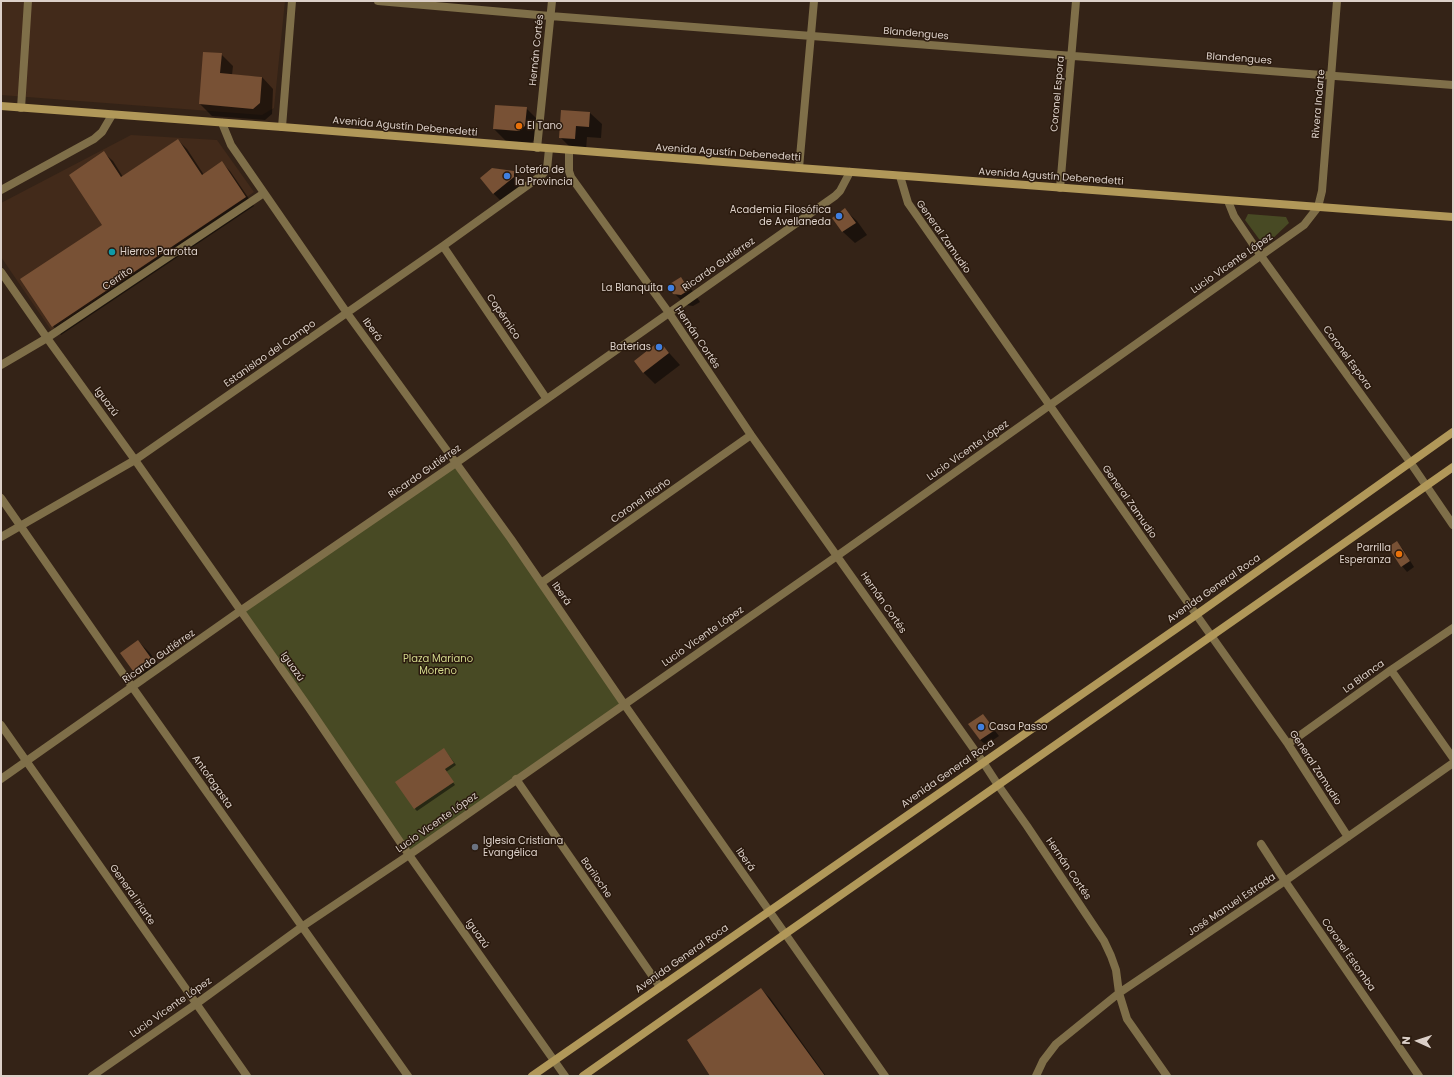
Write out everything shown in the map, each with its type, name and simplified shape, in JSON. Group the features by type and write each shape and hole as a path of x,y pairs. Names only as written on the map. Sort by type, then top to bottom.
{"main road":[{"name":"Avenida Agustín Debenedetti","path":"1,106 900,176 1453,217"},
{"name":"Avenida General Roca","path":"532,1076 1196,615 1453,432"},
{"path":"584,1076 784,934 1453,467"}],"street":[{"path":"21,108 28,1"},
{"path":"282,127 292,1"},
{"name":"Blandengues","path":"378,1 550,16 1332,77 1453,85"},
{"name":"Hernán Cortés","path":"537,148 552,1"},
{"path":"799,168 814,1"},
{"name":"Coronel Espora","path":"1060,188 1076,1"},
{"name":"Rivera Indarte","path":"1318,207 1322,191 1337,1"},
{"path":"1,190 94,139 102,132 112,115"},
{"name":"Iberá","path":"222,123 231,145 347,313 541,583 784,934 885,1076"},
{"name":"Estanislao del Campo","path":"1,537 136,460 443,246 542,175 547,169 549,149"},
{"name":"Hernán Cortés","path":"569,150 569,171 571,177 668,313 751,435 983,762 1104,941 1116,970 1120,993 1128,1019 1167,1076"},
{"name":"Ricardo Gutiérrez","path":"1,779 133,688 240,611 456,463 546,398 835,196 840,191 850,172"},
{"name":"General Zamudio","path":"900,176 908,203 1049,406 1288,744 1348,837"},
{"name":"Cerrito","path":"1,365 47,338 264,193"},
{"name":"Coronel Espora","path":"1228,201 1234,216 1261,256 1410,462 1453,525"},
{"name":"Lucio Vicente López","path":"92,1076 196,1004 303,926 409,855 837,556 1261,256 1304,225 1318,207"},
{"name":"Copérnico","path":"443,246 546,398"},
{"name":"Iguazú","path":"1,272 136,460 309,708 409,855 565,1076"},
{"name":"Coronel Riaño","path":"541,583 751,435"},
{"name":"Antofagasta","path":"1,498 133,688 408,1076"},
{"name":"La Blanca","path":"1288,744 1391,670 1453,628"},
{"path":"1391,670 1453,758"},
{"name":"General Iriarte","path":"1,725 247,1076"},
{"name":"José Manuel Estrada","path":"1036,1076 1043,1061 1056,1044 1120,993 1285,881 1453,763"},
{"name":"Bariloche","path":"516,780 660,987"},
{"name":"Coronel Estomba","path":"1261,844 1419,1076"}],"shaded area":[{"path":"1,1 285,1 274,108 262,115 1,95"},
{"name":"Hierros Parrotta","path":"131,135 217,140 254,192 51,330 1,257 1,203"}],"green space":[{"path":"1248,214 1286,217 1289,223 1268,243 1262,243 1245,220"},
{"name":"Plaza Mariano Moreno","path":"456,463 624,704 409,855 240,611"}],"building":[{"path":"203,52 222,53 220,73 262,77 260,103 253,109 199,104"},
{"path":"495,105 527,107 525,126 519,131 493,129"},
{"path":"561,110 590,112 589,127 576,126 575,139 559,138"},
{"name":"Hierros Parrotta","path":"178,139 202,175 222,161 246,197 52,327 20,279 102,225 69,175 104,151 121,177"},
{"path":"492,168 514,171 514,177 493,194 480,178"},
{"path":"845,208 856,223 842,232 832,218"},
{"path":"681,277 689,290 681,295 673,294 668,285"},
{"path":"657,343 662,344 669,353 643,373 634,361"},
{"name":"Parrilla Esperanza","path":"1397,541 1410,561 1401,567 1388,547"},
{"path":"138,640 151,658 133,671 120,653"},
{"name":"Casa Passo","path":"983,714 995,730 980,740 968,724"},
{"path":"444,748 454,763 445,769 454,782 414,809 395,782"},
{"path":"761,988 825,1076 710,1076 687,1040"}],"place":[{"name":"El Tano","path":"519,126"},
{"name":"Lotería de la Provincia","path":"507,176"},
{"name":"Academia Filosófica de Avellaneda","path":"839,216"},
{"name":"Hierros Parrotta","path":"112,252"},
{"name":"La Blanquita","path":"671,288"},
{"name":"Baterias","path":"659,347"},
{"name":"Parrilla Esperanza","path":"1399,554"},
{"name":"Casa Passo","path":"981,727"},
{"name":"Iglesia Cristiana Evangélica","path":"475,847"}]}
